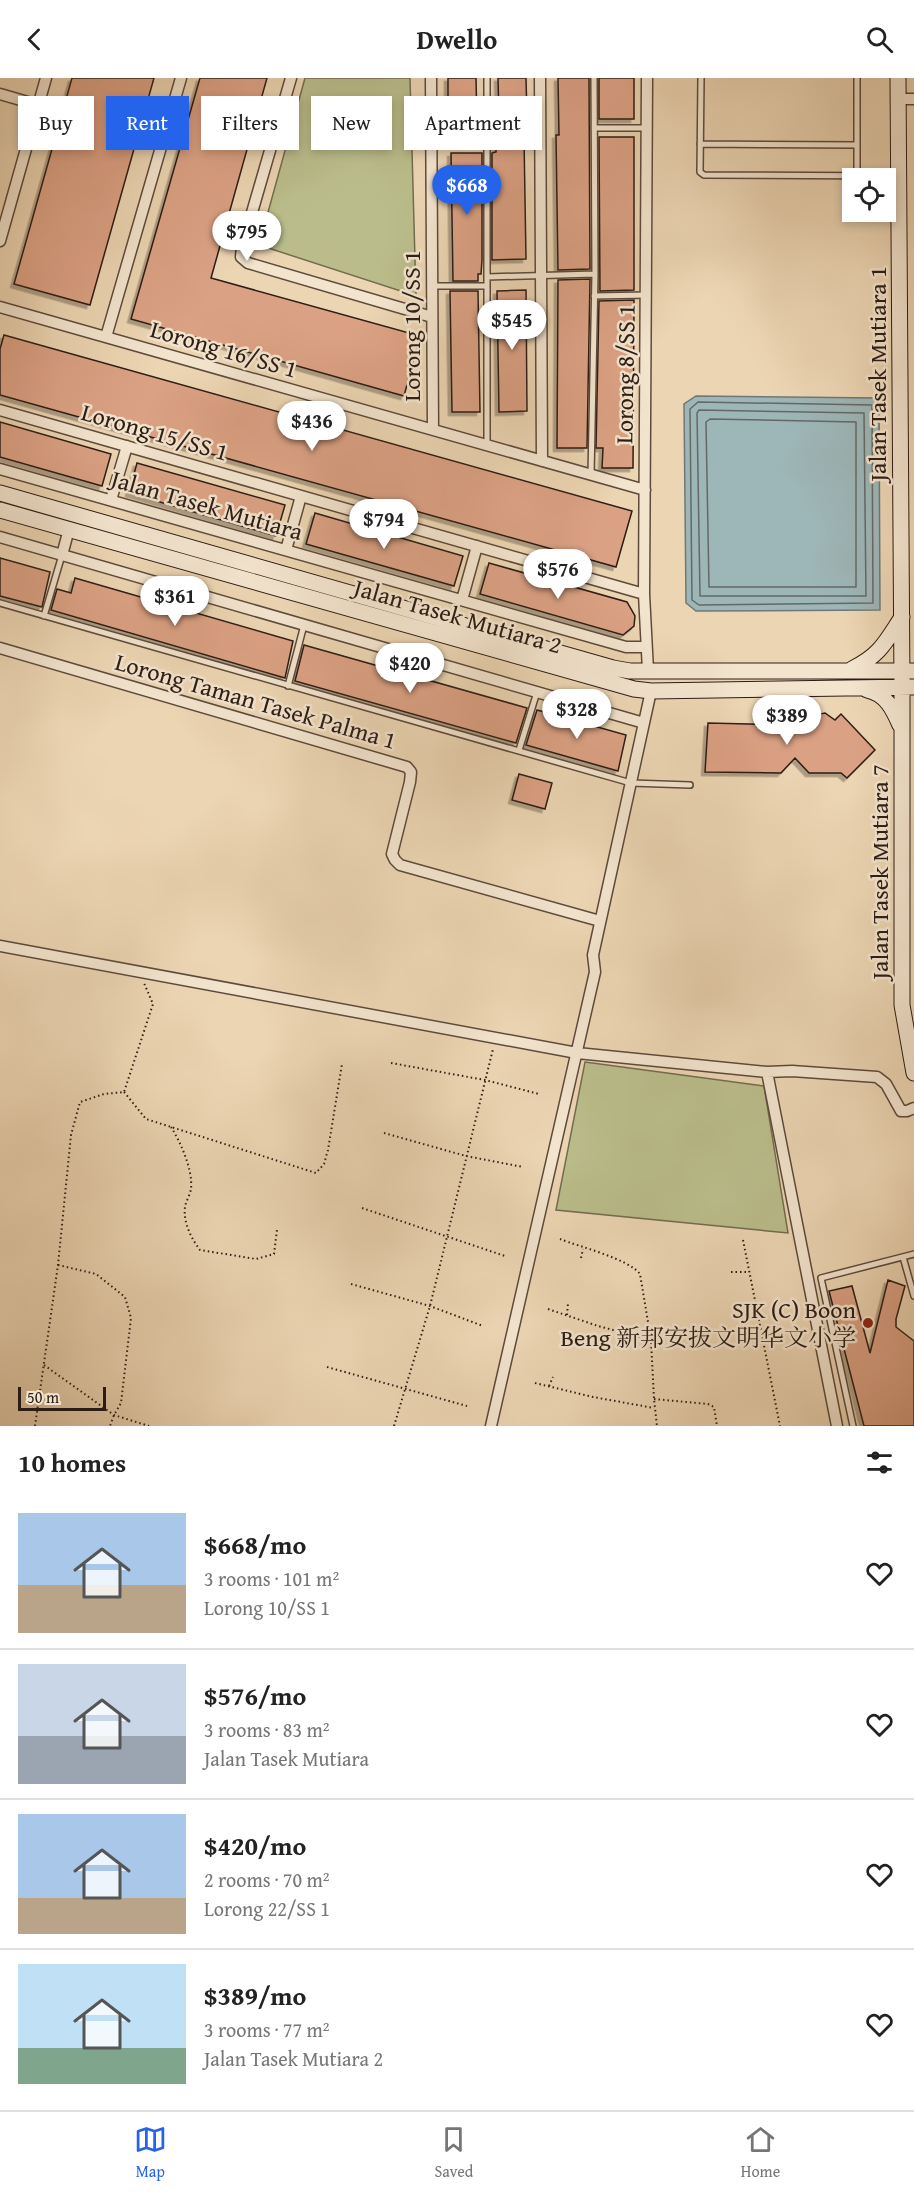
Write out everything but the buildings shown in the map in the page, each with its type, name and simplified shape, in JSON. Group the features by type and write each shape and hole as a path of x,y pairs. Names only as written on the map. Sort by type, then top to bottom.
{"street":[{"path":"41,96 46,78"},
{"path":"106,337 181,78"},
{"path":"291,78 241,257 248,264 432,317"},
{"name":"Lorong 10/SS 1","path":"431,78 431,96"},
{"path":"540,78 542,461"},
{"name":"Lorong 8/SS 1","path":"647,78 644,594 648,670"},
{"name":"Jalan Tasek Mutiara 1","path":"898,78 902,617 908,670"},
{"path":"0,94 18,99"},
{"path":"898,99 914,99"},
{"path":"0,241 25,150"},
{"name":"Lorong 10/SS 1","path":"432,150 433,430"},
{"name":"Lorong 16/SS 1","path":"0,307 645,490"},
{"name":"Lorong 15/SS 1","path":"0,410 644,594"},
{"path":"111,500 128,446"},
{"name":"Jalan Tasek Mutiara","path":"0,469 626,647 645,647"},
{"name":"Jalan Tasek Mutiara 2","path":"0,493 612,668 908,670"},
{"path":"286,550 301,496"},
{"name":"Jalan Tasek Mutiara 2","path":"0,510 634,689 651,691 908,687"},
{"path":"62,555 69,529"},
{"path":"0,537 644,723"},
{"path":"462,600 477,546"},
{"path":"849,671 871,660 902,617"},
{"name":"Lorong Taman Tasek Palma 1","path":"0,648 407,767 411,772 410,782 393,854 400,865 600,921"},
{"name":"Jalan Tasek Mutiara 7","path":"908,670 908,687 901,728 902,1005 914,1073"},
{"path":"852,688 876,692 888,703 901,728"},
{"path":"490,1426 595,972 593,955 651,691"},
{"path":"0,946 577,1053 767,1072 792,1071 877,1077 886,1084 901,1111 914,1108"},
{"path":"767,1072 837,1426"}],"lane":[{"path":"487,78 487,96"},
{"path":"591,475 595,274 594,78"},
{"path":"701,78 700,172 704,175 842,174"},
{"path":"856,168 858,78"},
{"path":"594,128 648,128"},
{"path":"700,144 857,145"},
{"path":"487,445 488,150"},
{"path":"487,277 595,274"},
{"path":"432,286 487,286"},
{"path":"594,296 647,295"},
{"path":"44,616 62,555"},
{"path":"0,603 631,783 690,785"},
{"path":"288,686 304,625"},
{"path":"519,750 537,692"},
{"path":"853,1426 821,1278 914,1254"},
{"path":"903,1257 914,1296"}],"path":[{"path":"124,1092 153,1005 139,972"},
{"path":"394,1426 430,1306 496,1038"},
{"path":"391,1063 485,1080 539,1094"},
{"path":"124,1092 146,1119 316,1173 324,1164 328,1150 342,1064"},
{"path":"35,1426 58,1265 70,1135 80,1102 104,1094 124,1092"},
{"path":"171,1127 183,1146 191,1188 185,1208 190,1237 200,1250 256,1259 274,1254 277,1230"},
{"path":"384,1133 466,1156 523,1167"},
{"path":"362,1208 506,1256"},
{"path":"560,1239 624,1262 637,1269 640,1274 651,1340 657,1426"},
{"path":"742,1240 780,1426"},
{"path":"582,1258 583,1249"},
{"path":"58,1265 96,1274 125,1297 131,1318 121,1403 110,1426"},
{"path":"731,1272 749,1272"},
{"path":"351,1284 430,1306 483,1326"},
{"path":"567,1315 568,1303"},
{"path":"548,1309 651,1340"},
{"path":"44,1365 114,1415 148,1426"},
{"path":"327,1367 467,1406"},
{"path":"549,1386 553,1377"},
{"path":"534,1383 654,1408"},
{"path":"654,1399 708,1404 714,1407 717,1426"}],"green space":[{"path":"305,78 410,78 410,96 404,96 404,150 412,150 416,296 259,245 285,150 299,150 299,100"},
{"path":"585,1062 764,1086 788,1233 556,1210"}],"water":[{"path":"696,396 879,398 880,610 696,611 686,603 684,404"}],"place":[{"name":"SJK (C) Boon Beng 新邦安拔文明华文小学","path":"868,1323"}]}
